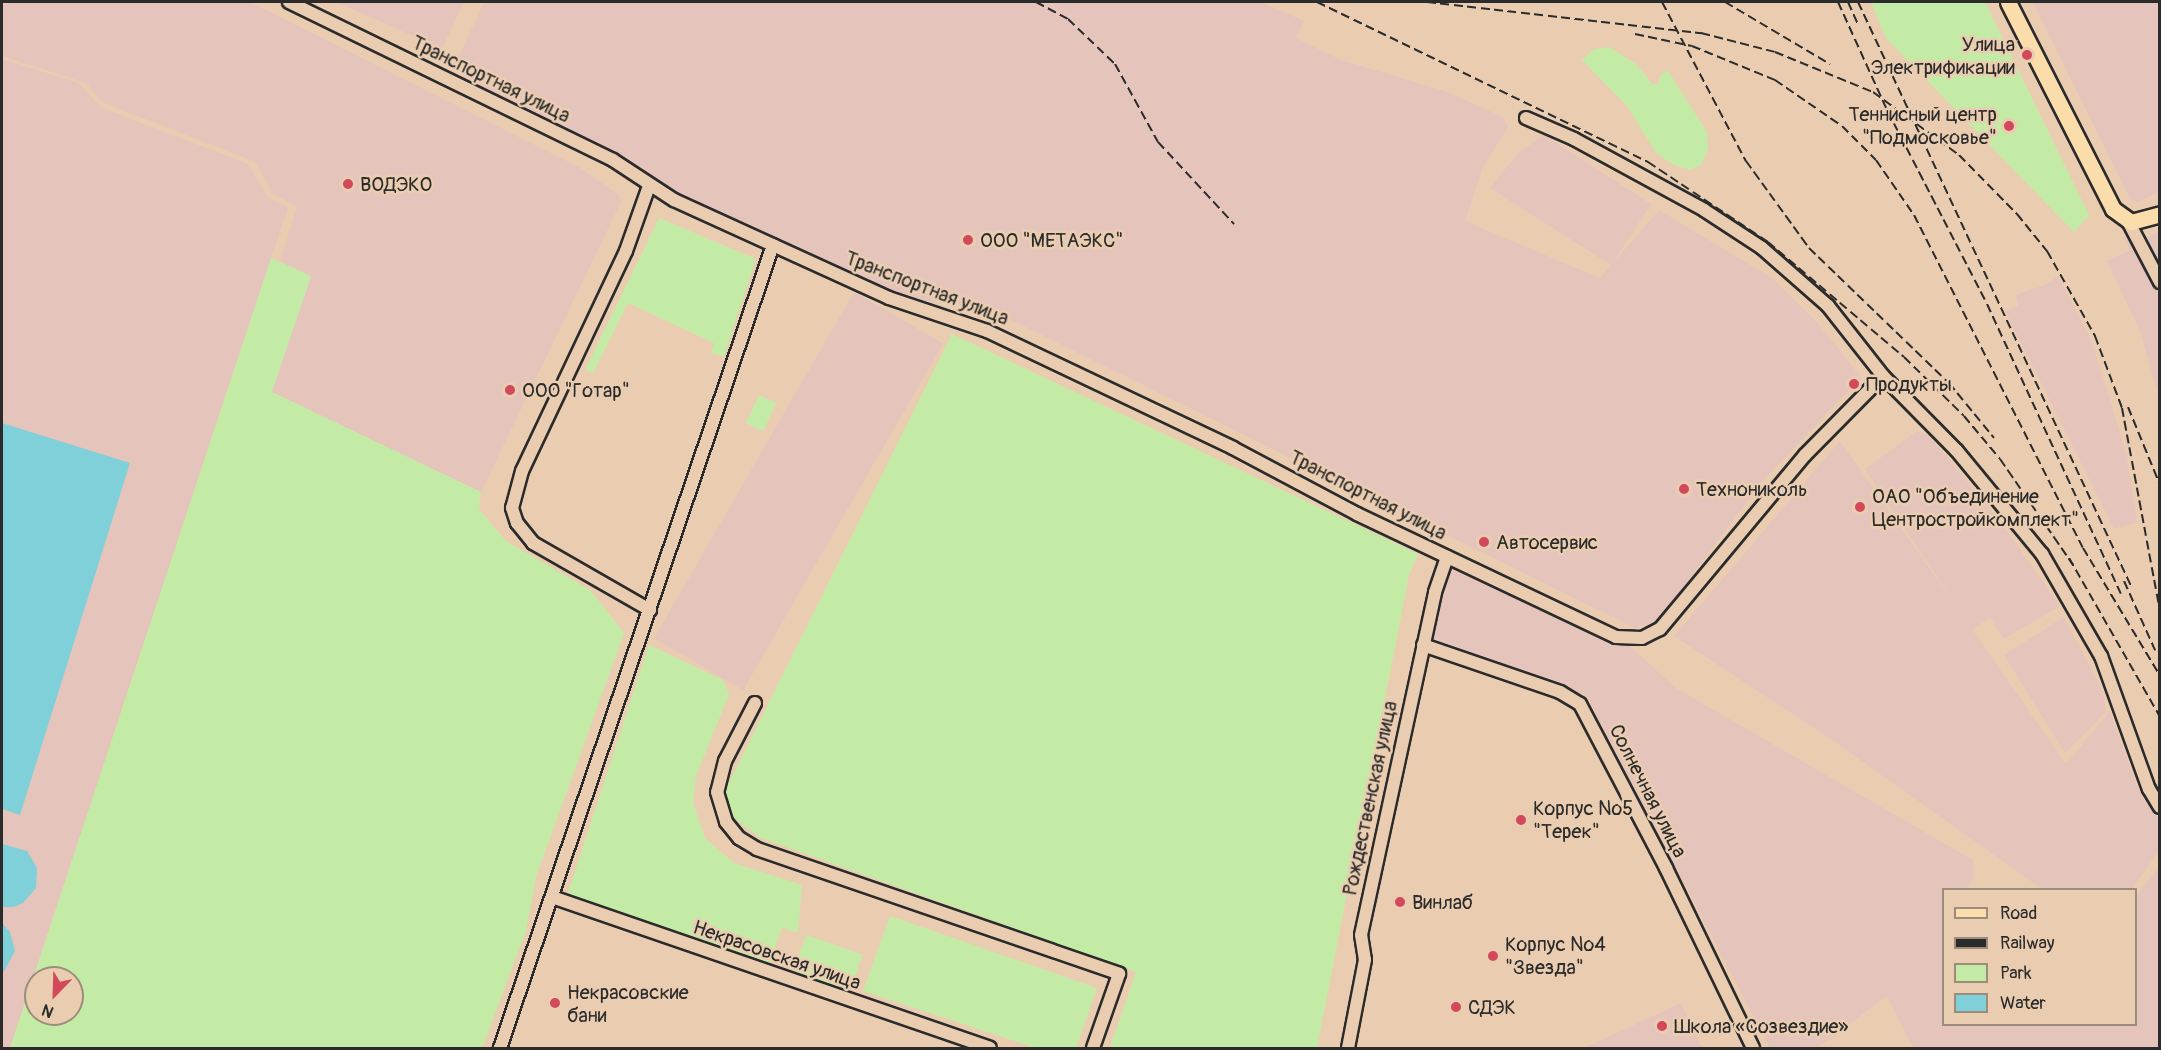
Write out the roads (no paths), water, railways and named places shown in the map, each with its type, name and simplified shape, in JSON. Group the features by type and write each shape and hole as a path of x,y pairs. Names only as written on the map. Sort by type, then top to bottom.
{"main road":[{"path":"2008,2 2113,209 2128,221 2140,222 2160,214"}],"street":[{"name":"Транспортная улица","path":"289,2 613,160 649,186 889,298 987,331 1233,448 1357,514 1616,637 1642,638 1660,629 1805,455 1883,376"},
{"path":"1526,118 1574,140 1704,210 1762,248 1828,306 1883,376 1957,451 2042,554 2101,656 2142,770 2160,807"},
{"path":"649,186 626,251 522,471 512,508 517,524 533,543 650,610"},
{"path":"2128,221 2160,282"},
{"path":"500,1048 773,245"},
{"name":"Рождественская улица","path":"1348,1048 1365,960 1361,935 1423,645 1447,556"},
{"name":"Солнечная улица","path":"1423,645 1560,692 1580,704 1753,1048"},
{"path":"755,703 725,761 717,792 726,822 739,838 757,849 1119,974 1093,1048"},
{"name":"Некрасовская улица","path":"552,897 990,1048"}],"water":[{"path":"2,423 130,463 20,815 2,809"},
{"path":"2,844 27,851 37,868 36,888 23,903 14,907 2,907"},
{"path":"2,923 10,932 15,951 2,975"}],"railway":[{"path":"1036,2 1068,19 1115,64 1158,142 1234,224"},
{"path":"1317,2 1648,162 1768,242 1904,357 1964,416 2000,459 2073,565"},
{"path":"1427,2 1701,33 1775,52 1873,92 1959,155 2017,214 2047,251 2095,336 2122,408 2160,612"},
{"path":"1662,2 1746,161 1809,248 1949,383 1994,438"},
{"path":"1725,2 1830,64"},
{"path":"1838,2 1888,112 1987,304 2121,594"},
{"path":"1848,2 1858,24"},
{"path":"1858,2 2132,588"},
{"path":"1635,34 1692,46 1775,80 1842,126 1876,160 1914,215 2083,548 2159,674"},
{"path":"2128,407 2160,485"},
{"path":"2069,558 2160,717"},
{"path":"2124,581 2155,650"}],"place":[{"name":"Улица Электрификации","path":"2027,55"},
{"name":"Теннисный центр \"Подмосковье\"","path":"2009,126"},
{"name":"ВОДЭКО","path":"348,184"},
{"name":"ООО \"МЕТАЭКС\"","path":"968,240"},
{"name":"Продукты","path":"1854,384"},
{"name":"ООО \"Готар\"","path":"510,390"},
{"name":"Технониколь","path":"1684,489"},
{"name":"ОАО \"Объединение Центростройкомплект\"","path":"1860,507"},
{"name":"Автосервис","path":"1484,542"},
{"name":"Корпус №5 \"Терек\"","path":"1521,820"},
{"name":"Винлаб","path":"1400,902"},
{"name":"Корпус №4 \"Звезда\"","path":"1493,956"},
{"name":"Некрасовские бани","path":"555,1003"},
{"name":"СДЭК","path":"1456,1007"},
{"name":"Школа «Созвездие»","path":"1662,1026"}]}
